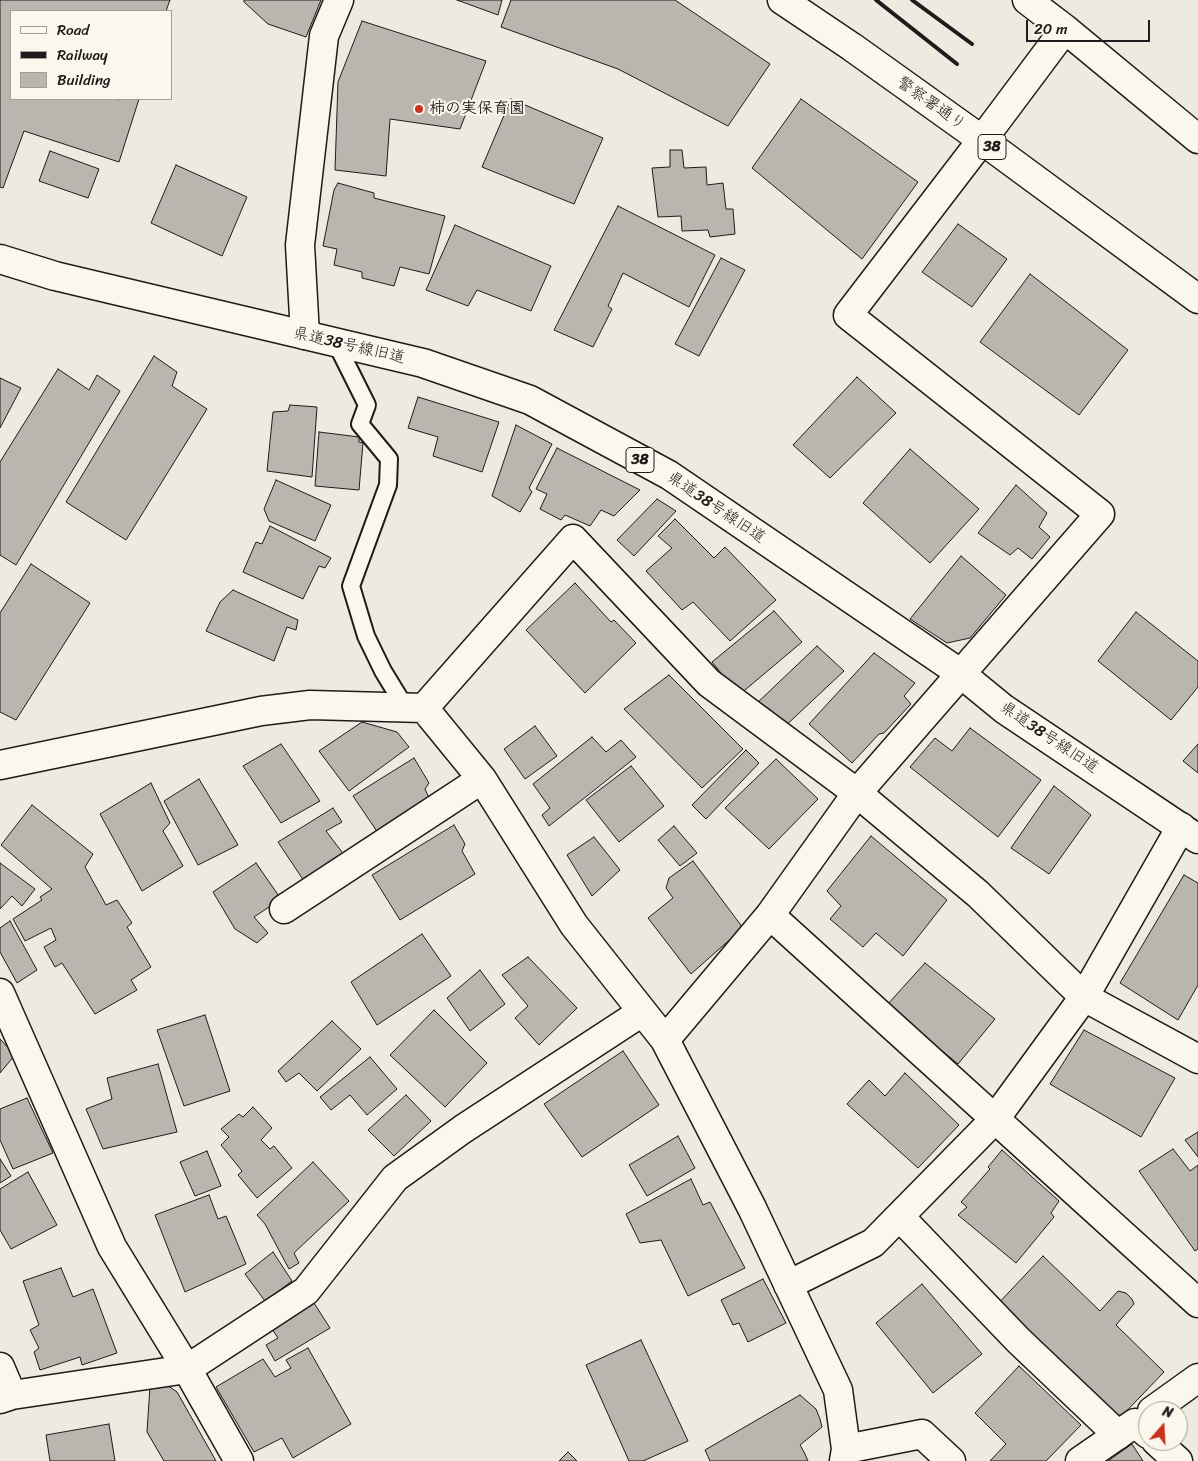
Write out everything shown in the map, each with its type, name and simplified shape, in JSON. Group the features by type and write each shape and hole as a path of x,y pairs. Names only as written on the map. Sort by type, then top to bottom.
{"street":[{"path":"305,335 300,245 324,36 339,0"},
{"name":"警察署通り","path":"782,0 852,47 982,140 1198,299"},
{"path":"1027,0 1198,139"},
{"path":"665,1040 770,915 857,793 1100,514 848,314 1065,29"},
{"name":"県道38号線旧道","path":"0,259 55,276 423,363 530,400 669,475 960,673 1004,709 1189,833"},
{"path":"414,707 573,539 710,683 857,793 978,894 1084,996 1198,1059"},
{"path":"0,765 261,711 310,705 414,707 482,779 574,925 665,1040 752,1208 838,1390 845,1455 922,1434 951,1461"},
{"path":"284,909 482,779"},
{"path":"788,1285 873,1243 995,1120 1084,996 1189,833"},
{"path":"770,915 1198,1303"},
{"path":"0,993 112,1247 187,1369 238,1461"},
{"path":"0,1367 6,1397 187,1369 306,1291 395,1178 463,1129 642,1012"},
{"path":"900,1217 1018,1340 1138,1423"},
{"path":"1169,1401 1198,1378"},
{"path":"1080,1461 1138,1425"},
{"path":"1167,1451 1178,1461"}],"lane":[{"path":"336,342 366,405 360,424 389,459 388,485 351,586 366,636 383,671 414,707"}],"building":[{"path":"0,0 170,0 166,10 10,10 10,100 139,100 119,162 24,131 3,188 0,187"},
{"path":"244,0 321,0 306,37 268,24"},
{"path":"457,0 502,0 498,15"},
{"path":"511,0 675,0 770,64 728,126 618,69 501,27"},
{"path":"362,21 486,61 460,129 390,119 386,176 335,170 338,82"},
{"path":"511,99 603,138 574,204 482,167"},
{"path":"801,99 918,182 862,259 752,168"},
{"path":"670,150 682,150 684,168 706,167 707,185 723,183 726,209 733,209 735,234 710,237 708,230 682,231 681,216 658,217 652,168 670,167"},
{"path":"50,151 99,169 88,198 39,181"},
{"path":"176,165 247,197 222,256 151,223"},
{"path":"338,183 374,193 374,198 445,216 429,274 400,267 394,286 362,278 362,272 334,265 337,249 323,246 334,190"},
{"path":"618,206 715,255 689,307 623,273 608,306 612,309 593,347 554,330"},
{"path":"958,224 1007,259 972,307 922,272"},
{"path":"455,225 551,266 531,311 477,290 468,306 426,290"},
{"path":"721,258 745,270 699,356 675,344"},
{"path":"1030,274 1128,350 1079,415 980,342"},
{"path":"154,356 177,372 172,386 207,409 126,540 66,502"},
{"path":"58,369 89,390 97,375 120,391 16,565 0,555 0,462"},
{"path":"857,377 896,413 830,478 793,445"},
{"path":"0,378 21,388 0,428"},
{"path":"418,397 499,422 482,472 433,456 438,437 408,428"},
{"path":"290,405 317,407 312,477 267,471 273,412 288,411"},
{"path":"516,425 552,444 529,488 532,492 520,512 492,496"},
{"path":"319,432 359,437 359,442 363,443 359,490 315,486"},
{"path":"557,448 640,490 614,516 601,510 590,526 565,515 561,520 540,509 547,494 536,489"},
{"path":"910,449 979,509 930,563 863,503"},
{"path":"276,480 331,505 315,541 269,521 264,509"},
{"path":"1016,485 1047,513 1039,527 1050,537 1032,559 1018,548 1010,555 978,533"},
{"path":"657,499 676,511 634,556 617,540"},
{"path":"675,519 714,558 725,547 776,600 730,641 693,602 682,610 646,571 672,548 658,536"},
{"path":"270,526 331,558 325,568 319,566 303,599 243,572 256,542 262,544"},
{"path":"961,556 1006,595 970,638 947,643 910,619"},
{"path":"31,564 90,603 16,720 0,712 0,613"},
{"path":"575,583 611,622 614,620 636,643 585,693 526,630"},
{"path":"233,590 298,620 296,630 287,627 274,661 206,631 220,602"},
{"path":"774,611 802,642 739,695 712,662"},
{"path":"1136,612 1198,661 1198,687 1171,720 1098,661"},
{"path":"817,646 844,671 781,730 755,705"},
{"path":"874,653 915,683 904,696 911,704 852,763 809,724"},
{"path":"669,675 743,749 702,788 624,709"},
{"path":"362,722 397,732 409,747 349,791 319,751"},
{"path":"535,726 557,756 525,779 504,749"},
{"path":"970,728 1041,780 998,837 910,767 935,738 952,751"},
{"path":"592,737 606,752 621,740 636,757 549,826 542,815 550,808 533,784"},
{"path":"281,744 320,801 281,823 243,766"},
{"path":"1198,744 1198,773 1183,761"},
{"path":"746,750 759,763 706,819 692,805"},
{"path":"414,758 429,783 425,789 431,802 378,833 353,796"},
{"path":"776,759 818,799 769,849 725,808"},
{"path":"631,766 664,806 619,842 586,800"},
{"path":"199,779 238,845 198,865 164,801"},
{"path":"151,783 170,823 163,831 183,866 142,891 100,814"},
{"path":"1054,786 1091,815 1049,874 1011,848"},
{"path":"32,805 93,854 85,867 106,905 117,900 132,923 127,927 151,967 131,980 137,990 95,1014 62,963 55,967 44,947 56,940 51,928 25,941 13,919 42,900 40,897 52,889 1,845"},
{"path":"333,808 342,822 326,831 345,856 304,881 278,842"},
{"path":"454,825 465,844 462,851 475,874 400,920 372,875"},
{"path":"674,826 697,853 680,866 658,840"},
{"path":"871,836 947,900 903,956 876,933 863,947 830,919 841,906 827,891"},
{"path":"594,837 620,870 592,896 567,855"},
{"path":"693,861 743,928 691,974 648,918 673,898 666,888 669,878"},
{"path":"0,863 35,889 22,906 12,896 0,909"},
{"path":"256,863 281,899 254,917 268,933 257,943 235,929 213,892"},
{"path":"1184,875 1198,883 1198,985 1178,1020 1120,983"},
{"path":"10,921 37,970 17,983 0,952 0,928"},
{"path":"422,934 451,976 377,1025 351,982"},
{"path":"528,957 577,1008 539,1045 515,1018 528,1006 502,975"},
{"path":"925,963 995,1019 958,1064 887,1005"},
{"path":"480,970 505,1004 470,1031 447,998"},
{"path":"434,1010 487,1063 445,1107 390,1055"},
{"path":"205,1015 230,1091 184,1106 157,1030"},
{"path":"332,1021 361,1049 317,1091 299,1073 286,1082 278,1071"},
{"path":"1084,1030 1175,1078 1141,1137 1050,1084"},
{"path":"0,1039 15,1055 0,1073"},
{"path":"623,1051 659,1105 582,1157 544,1104"},
{"path":"370,1057 397,1089 367,1115 350,1095 331,1110 320,1097"},
{"path":"158,1064 177,1132 103,1149 86,1109 112,1099 107,1078"},
{"path":"905,1073 959,1125 918,1168 847,1104 869,1080 885,1096"},
{"path":"406,1095 431,1121 394,1156 368,1130"},
{"path":"27,1098 53,1153 13,1169 0,1140 0,1109"},
{"path":"253,1107 272,1128 261,1140 270,1149 274,1146 292,1168 257,1198 238,1175 242,1171 221,1145 229,1137 221,1129 239,1114 243,1117"},
{"path":"1198,1132 1198,1157 1185,1140"},
{"path":"678,1136 695,1168 647,1196 629,1165"},
{"path":"1173,1149 1190,1171 1198,1165 1198,1249 1195,1251 1139,1171"},
{"path":"1002,1150 1059,1201 1051,1213 1054,1217 1016,1263 958,1215 967,1207 961,1202 990,1169 988,1167"},
{"path":"207,1151 221,1186 195,1196 180,1162"},
{"path":"0,1159 11,1176 0,1183"},
{"path":"313,1162 349,1201 294,1253 299,1263 289,1269 265,1224 257,1215"},
{"path":"28,1172 57,1225 11,1249 0,1230 0,1189"},
{"path":"691,1179 703,1205 710,1202 745,1268 688,1296 661,1240 640,1243 626,1214"},
{"path":"209,1195 218,1219 226,1216 246,1264 185,1292 155,1215"},
{"path":"273,1252 292,1281 265,1301 245,1274"},
{"path":"1043,1256 1100,1311 1118,1291 1126,1293 1132,1299 1134,1304 1116,1325 1164,1372 1116,1422 995,1307"},
{"path":"61,1268 73,1297 93,1289 117,1353 82,1365 80,1357 40,1370 34,1352 39,1348 30,1330 39,1325 23,1281"},
{"path":"763,1279 786,1323 748,1342 739,1323 733,1325 721,1300"},
{"path":"922,1284 982,1354 933,1393 876,1323"},
{"path":"314,1303 330,1328 275,1361 266,1345 278,1338 272,1329 285,1322 283,1319"},
{"path":"641,1340 688,1441 643,1461 629,1461 586,1365"},
{"path":"308,1348 351,1424 293,1458 282,1438 254,1452 216,1387 263,1359 275,1377 291,1368 286,1360"},
{"path":"1019,1366 1081,1425 1046,1461 990,1461 1006,1444 975,1413"},
{"path":"164,1383 177,1392 216,1461 164,1461 147,1432 150,1386"},
{"path":"800,1395 816,1409 822,1427 800,1445 808,1461 710,1461 705,1450"},
{"path":"109,1424 115,1461 50,1461 46,1435"},
{"path":"1132,1444 1143,1461 1108,1461"},
{"path":"568,1452 577,1461 559,1461"}],"railway":[{"path":"876,0 957,64"},
{"path":"912,0 972,44"}],"place":[{"name":"柿の実保育園","path":"419,109"}]}
